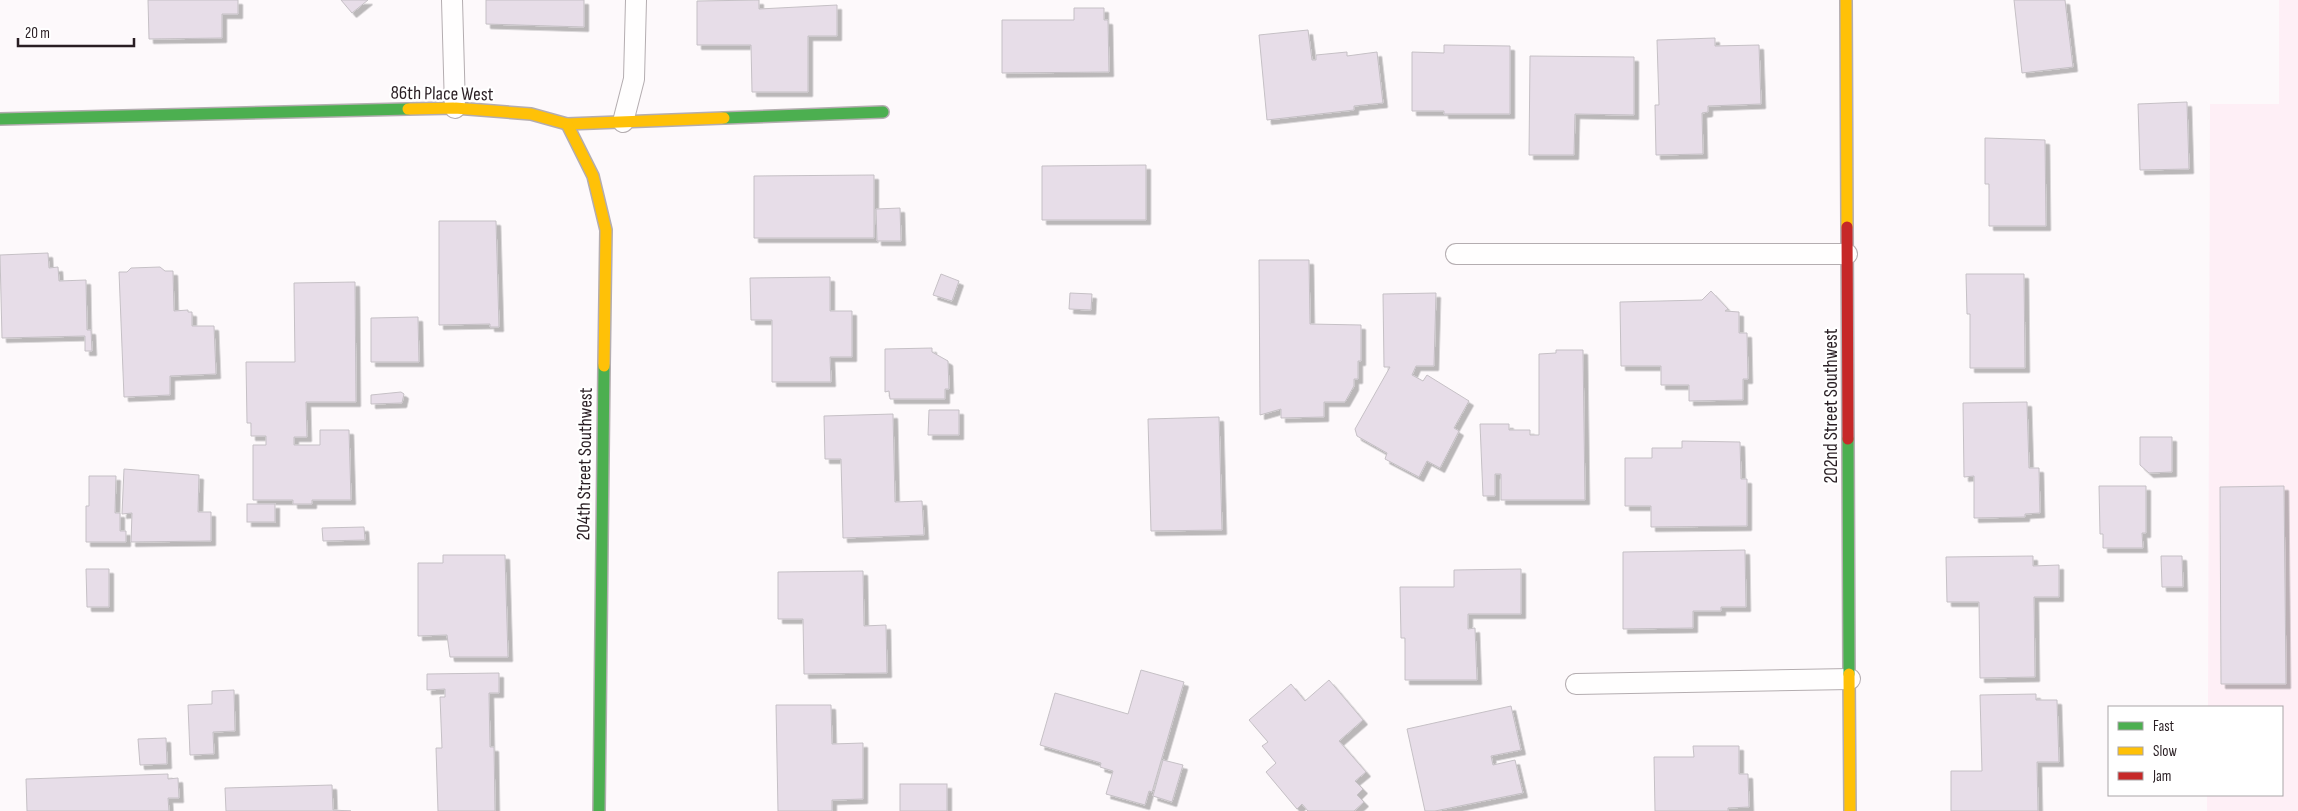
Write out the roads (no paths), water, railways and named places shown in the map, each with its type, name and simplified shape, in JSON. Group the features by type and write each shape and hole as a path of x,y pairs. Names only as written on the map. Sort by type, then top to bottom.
{"street":[{"name":"202nd Street Southwest","path":"1846,0 1850,811"},
{"name":"86th Place West","path":"0,120 454,108 531,114 567,124 883,112"},
{"name":"204th Street Southwest","path":"567,124 593,176 606,230 599,811"}],"lane":[{"path":"452,0 454,108"},
{"path":"623,122 634,79 636,0"},
{"path":"1456,254 1847,254"},
{"path":"1576,684 1850,679"}]}
